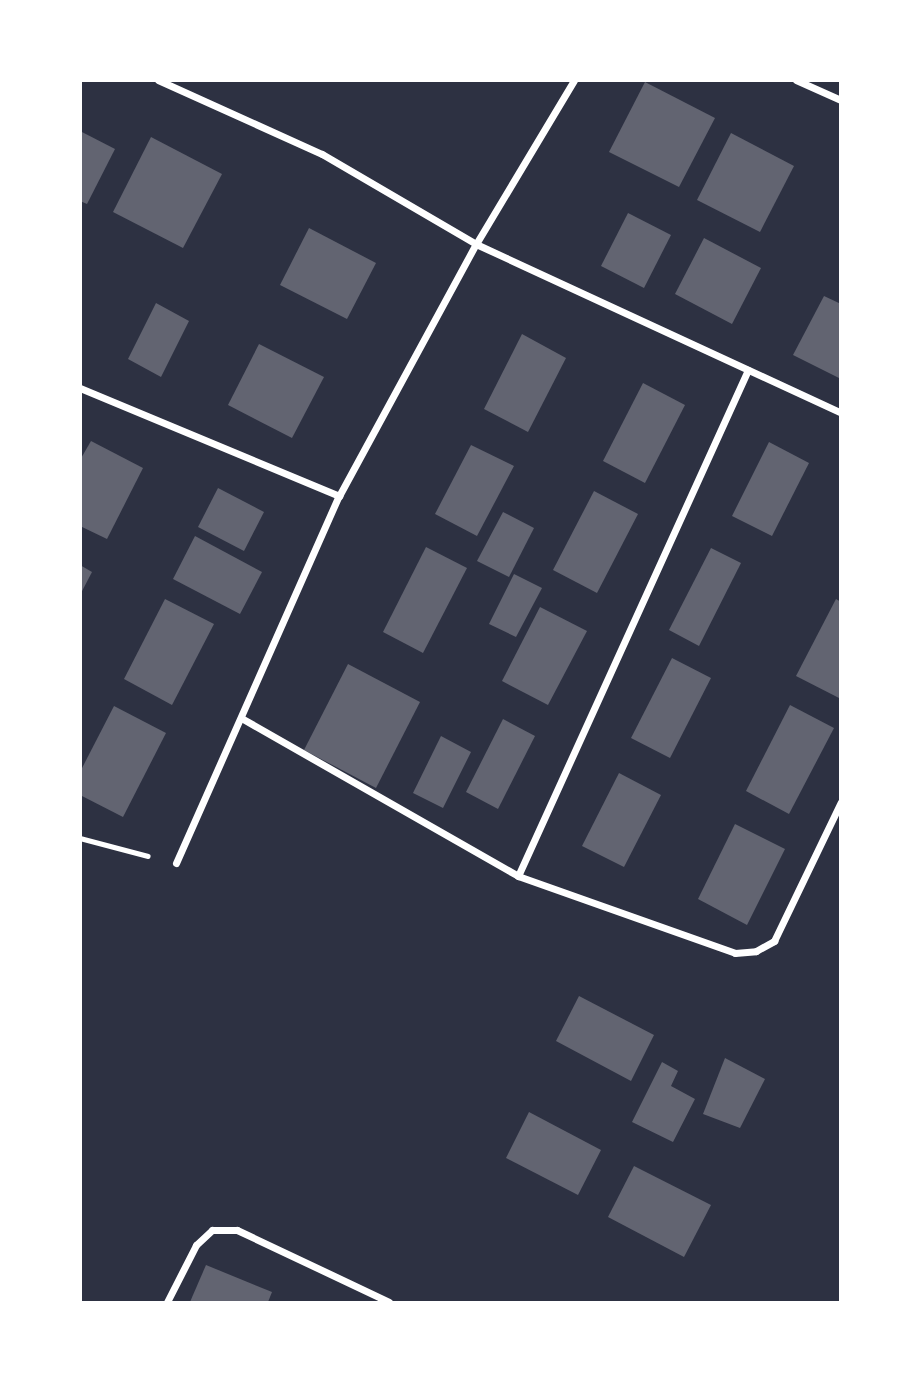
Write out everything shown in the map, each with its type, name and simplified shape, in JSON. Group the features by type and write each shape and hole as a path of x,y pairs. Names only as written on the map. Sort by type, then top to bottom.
{"street":[{"path":"158,80 322,154 476,244 841,413"},
{"path":"176,863 243,719 339,496 476,244 574,80"},
{"path":"796,80 841,100"},
{"path":"518,876 748,370"},
{"path":"80,388 339,496"},
{"path":"243,719 518,876 735,953 756,951 774,941 841,802"},
{"path":"167,1303 196,1245 212,1230 237,1230 389,1303"}],"path":[{"path":"80,838 176,863"}],"building":[{"path":"645,82 715,118 679,187 609,152"},
{"path":"80,131 115,149 87,204 80,201"},
{"path":"731,133 794,166 760,232 697,200"},
{"path":"151,137 222,174 183,248 113,212"},
{"path":"628,213 671,235 644,288 601,266"},
{"path":"309,228 376,263 347,319 280,285"},
{"path":"704,238 761,268 732,324 675,294"},
{"path":"824,296 841,304 841,379 793,355"},
{"path":"156,303 189,321 161,377 128,359"},
{"path":"522,334 566,358 528,432 484,409"},
{"path":"259,344 324,377 292,438 228,405"},
{"path":"643,383 685,405 645,483 603,461"},
{"path":"91,441 143,468 107,539 80,526 80,460"},
{"path":"769,442 809,463 772,536 732,516"},
{"path":"471,445 514,466 477,536 435,514"},
{"path":"218,488 264,512 244,551 198,527"},
{"path":"594,491 638,514 597,593 553,570"},
{"path":"503,512 534,528 509,577 477,561"},
{"path":"195,536 262,572 240,614 173,579"},
{"path":"426,547 467,568 423,653 383,632"},
{"path":"711,548 741,563 699,646 669,630"},
{"path":"80,565 92,572 80,595"},
{"path":"514,574 542,588 516,637 489,624"},
{"path":"165,599 214,624 172,705 124,679"},
{"path":"836,599 841,602 841,699 796,676"},
{"path":"540,607 587,631 548,705 502,681"},
{"path":"672,658 711,678 670,758 631,738"},
{"path":"348,664 420,702 376,788 304,750"},
{"path":"790,705 834,728 789,814 746,791"},
{"path":"114,706 166,733 123,817 80,795 80,772"},
{"path":"503,719 535,736 498,809 466,792"},
{"path":"441,736 471,752 443,808 413,793"},
{"path":"619,773 661,795 624,867 582,846"},
{"path":"735,824 785,849 747,925 698,899"},
{"path":"579,996 654,1035 631,1081 556,1041"},
{"path":"725,1058 765,1079 740,1128 703,1114"},
{"path":"662,1062 678,1071 671,1086 695,1099 673,1142 632,1122"},
{"path":"529,1112 601,1150 578,1195 506,1158"},
{"path":"634,1166 711,1205 684,1257 608,1217"},
{"path":"206,1265 272,1292 268,1302 190,1302"}]}
